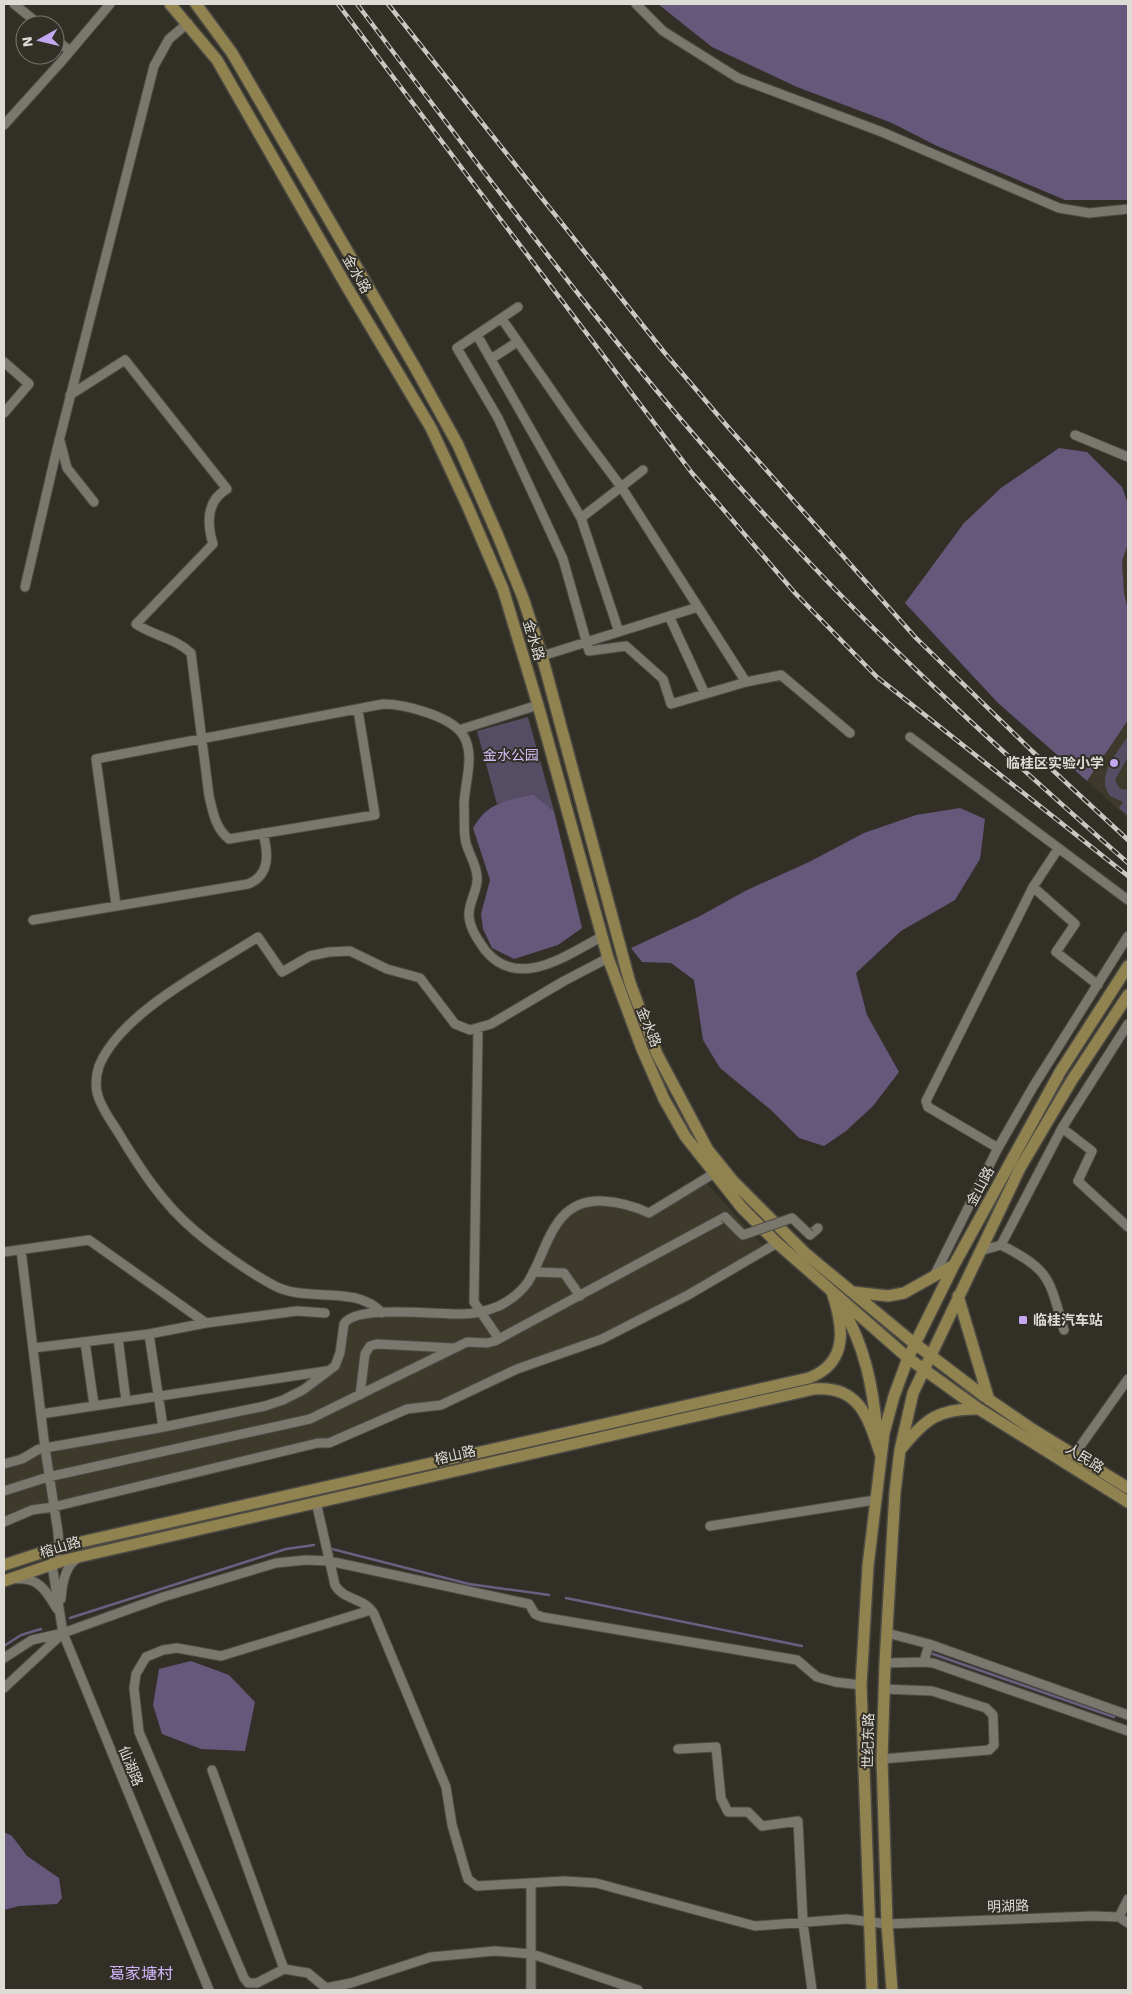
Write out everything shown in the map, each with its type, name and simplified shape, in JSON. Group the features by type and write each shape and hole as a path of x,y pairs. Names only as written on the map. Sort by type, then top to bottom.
{"main road":[{"name":"金水路","path":"170,4 188,23 217,60 347,287 431,428 503,589 538,705 608,958 627,1012 664,1099 685,1136 713,1174 742,1208 777,1243 908,1358 979,1409 1029,1434"},
{"name":"金水路","path":"196,4 232,53 458,445 509,563 542,656 565,735 630,983 657,1054 708,1150 733,1181 805,1253 931,1356 990,1400 1029,1434"},
{"name":"金山路","path":"880,1454 894,1396 908,1358 954,1265 1060,1072 1128,966"},
{"name":"金山路","path":"900,1450 913,1393 923,1368 931,1356 1020,1168 1072,1080 1128,995"},
{"path":"851,1292 888,1296 904,1293 954,1265"},
{"path":"832,1290 848,1317 870,1375 880,1454"},
{"name":"榕山路","path":"4,1566 59,1547 809,1378 826,1368 838,1351 841,1322 832,1290"},
{"path":"958,1296 990,1400"},
{"name":"榕山路","path":"5,1580 82,1556 814,1389 834,1389 856,1402 863,1409 870,1424 880,1454"},
{"path":"900,1450 915,1432 935,1416 958,1408 979,1409"},
{"name":"人民路","path":"1029,1434 1074,1456 1128,1488"},
{"name":"人民路","path":"1029,1434 1128,1502"},
{"name":"世纪东路","path":"892,1990 887,1924 882,1759 884,1662 895,1492 900,1450"},
{"name":"世纪东路","path":"872,1990 868,1923 861,1685 868,1566 880,1454"}],"street":[{"path":"14,4 28,15"},
{"path":"4,125 110,4"},
{"path":"636,4 664,31 738,78 882,132 1060,208 1088,213 1128,209"},
{"path":"25,587 60,436 154,66 169,39 188,23"},
{"path":"65,47 70,51"},
{"path":"518,307 457,348 498,418 563,559 589,651 626,646 663,679 671,704 746,682 781,675 850,733"},
{"path":"502,319 581,434 622,488 746,682"},
{"path":"477,335 580,518 619,632"},
{"path":"491,359 518,342"},
{"path":"70,396 125,360 227,489 217,495 210,510 209,528 213,544 136,624 147,632 182,644 190,653 203,739 209,796 219,829 229,839 375,815 358,710"},
{"path":"4,362 29,384 4,413"},
{"path":"1075,435 1128,457"},
{"path":"60,436 67,468 94,502"},
{"path":"580,518 622,488 643,470"},
{"path":"542,656 698,607"},
{"path":"669,616 705,694"},
{"path":"116,905 96,758 383,704 398,704 421,710 459,730 464,736 468,761 464,806 465,834 478,878 469,915 471,926 478,941 488,954 506,966 520,970 534,968 552,962 601,936"},
{"path":"459,730 538,705"},
{"path":"910,737 1058,850 1128,900"},
{"path":"32,920 254,882 264,870 267,860 264,833"},
{"path":"998,1148 928,1107 926,1101 1033,887 1058,850"},
{"path":"1033,887 1075,924 1056,952 1098,985"},
{"path":"934,1277 998,1148 1033,1087 1128,936"},
{"path":"382,1313 374,1306 359,1299 303,1292 275,1286 193,1230 145,1176 103,1108 96,1084 100,1065 114,1043 149,1006 258,937 282,972 310,956 350,951 387,969 414,976 424,982 455,1024 462,1029 478,1029 608,958"},
{"path":"1001,1245 1062,1128 1128,1024"},
{"path":"478,1029 474,1302 499,1339"},
{"path":"1062,1128 1092,1151 1078,1182 1128,1226"},
{"path":"4,1464 22,1459 45,1448 163,1428 265,1406 283,1400 303,1390 338,1361 345,1321 352,1317 413,1311 461,1314 481,1312 510,1300 527,1283 556,1224 575,1207 586,1202 610,1202 632,1206 649,1213 713,1174"},
{"path":"4,1492 48,1477 310,1419 466,1342 487,1343 499,1339 725,1217 743,1235 792,1218 810,1235 818,1228"},
{"path":"4,1252 89,1240 206,1323"},
{"path":"4,1522 32,1510 53,1507 318,1443 329,1443 407,1409 441,1405 517,1369 602,1338 688,1295 777,1243"},
{"path":"980,1251 1001,1245 1033,1262 1046,1277 1064,1330"},
{"path":"21,1250 48,1477 58,1532 59,1547 52,1565"},
{"path":"533,1272 564,1273 580,1296"},
{"path":"33,1348 149,1334 206,1323 296,1311 325,1313"},
{"path":"149,1334 163,1428"},
{"path":"118,1338 126,1401"},
{"path":"86,1342 94,1405"},
{"path":"360,1395 365,1354 370,1346 377,1344 454,1348"},
{"path":"41,1414 328,1370"},
{"path":"1074,1456 1128,1379"},
{"path":"710,1526 876,1500"},
{"path":"316,1502 335,1585 339,1592 364,1603 371,1610 221,1656 190,1649 158,1651 146,1656 136,1674 135,1713 139,1732 244,1978 248,1983 254,1984 284,1970 308,1973 326,1988 351,1983 439,1956 495,1951 532,1954 638,1990"},
{"path":"58,1532 72,1544"},
{"path":"42,1552 52,1544 58,1532"},
{"path":"60,1614 61,1590 66,1573 73,1560 82,1556"},
{"path":"4,1658 26,1642 63,1633 163,1597 276,1563 306,1560 329,1561 529,1604 535,1614 542,1617 797,1660 817,1677 835,1682 861,1685"},
{"name":"仙湖路","path":"52,1565 63,1633 208,1990"},
{"path":"5,1580 26,1578 35,1581 46,1590 60,1614"},
{"name":"明湖路","path":"371,1610 446,1787 452,1825 468,1879 477,1886 577,1880 596,1883 755,1926 847,1919 887,1924 1119,1917"},
{"path":"4,1688 63,1633"},
{"path":"884,1662 933,1663 1124,1729 1126,1714 929,1644 887,1633"},
{"path":"924,1662 929,1644"},
{"path":"882,1759 989,1750 994,1745 996,1737 993,1715 986,1708 932,1691 884,1688"},
{"path":"678,1749 716,1747 721,1798 728,1812 748,1812 762,1826 798,1821 804,1923 812,1990"},
{"path":"212,1770 284,1970"},
{"path":"531,1883 531,1990"},
{"path":"1128,1899 1119,1917 1128,1923"}],"shaded area":[{"path":"658,4 1128,4 1128,200 1065,200 935,145 892,123 797,87 712,47"},
{"path":"1059,448 1087,452 1122,487 1128,504 1128,544 1122,561 1124,593 1128,610 1128,720 1087,781 998,703 905,603 964,523 1001,488"},
{"path":"1128,544 1128,610 1124,593 1122,561"},
{"name":"临桂区实验小学","path":"1128,720 1128,818 1087,781"},
{"path":"533,794 554,811 582,928 558,945 514,959 492,948 483,929 481,914 490,880 473,828 485,812 492,807"},
{"path":"960,808 985,819 980,859 955,900 901,931 856,973 867,1015 899,1072 873,1106 846,1131 824,1146 799,1138 771,1110 720,1068 703,1040 694,980 671,963 642,962 631,948 700,916 747,890 809,862 864,833 916,815"},
{"path":"704,1180 766,1249 602,1339 451,1400 420,1407 329,1443 53,1507 4,1522 4,1464 34,1451 283,1400 335,1366 344,1324 352,1317 461,1314 497,1307 527,1283 564,1214 598,1201 649,1213"},
{"path":"191,1661 229,1675 255,1702 245,1751 201,1749 162,1734 153,1705 159,1669"},
{"path":"4,1832 12,1836 27,1856 59,1878 62,1898 57,1904 19,1906 4,1910"}],"green space":[{"name":"金水公园","path":"528,717 554,811 533,794 497,804 477,731"},
{"path":"1128,736 1128,757 1115,780 1120,789 1128,790 1128,816 1119,808 1123,802 1110,796 1105,780 1109,765"}],"waterway":[{"path":"70,1618 286,1549 314,1545"},
{"path":"332,1549 469,1584 549,1595"},
{"path":"566,1598 802,1646"},
{"path":"4,1646 21,1635 41,1629"},
{"path":"930,1653 1114,1717"}],"railway":[{"path":"338,4 692,473 795,593 877,677 1128,876"},
{"path":"357,4 567,280 676,414 733,479 791,543 872,627 998,747 1128,863"},
{"path":"388,4 664,352 728,427 916,638 1032,751 1128,840"}],"place":[{"name":"临桂区实验小学","path":"1114,763"},
{"name":"临桂汽车站","path":"1023,1320"}],"district":[{"name":"葛家塘村","path":"141,1973"}]}
